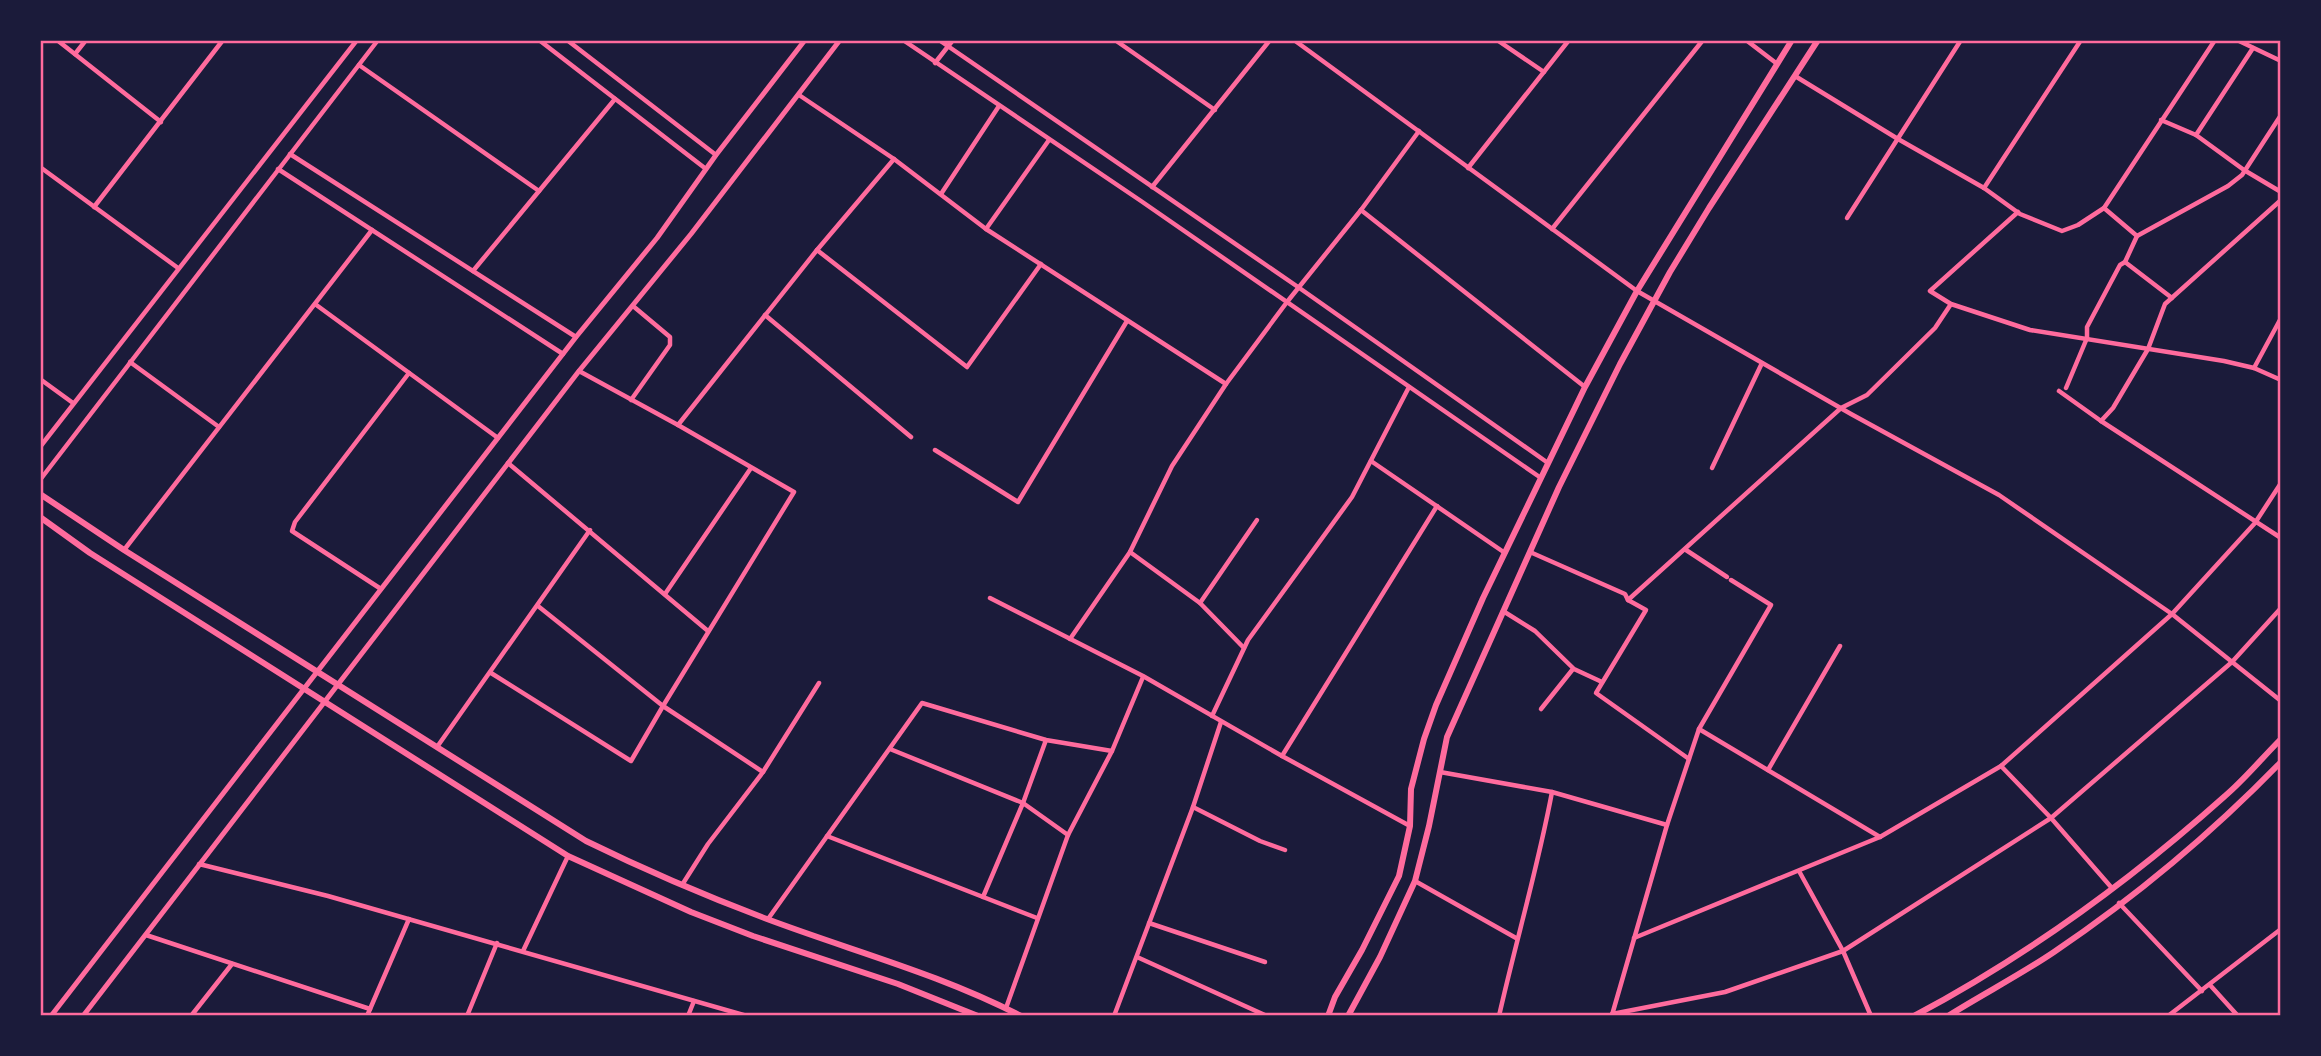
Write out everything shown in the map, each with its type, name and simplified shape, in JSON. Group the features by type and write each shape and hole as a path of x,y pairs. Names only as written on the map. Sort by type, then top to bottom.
{"main road":[{"path":"1328,1016 1399,876 1410,826 1411,789 1424,739 1441,693 1505,553 1585,387 1637,291 1792,40"},
{"path":"1348,1016 1380,957 1415,881 1447,737 1529,552 1653,302 1709,208 1818,40"},
{"path":"40,494 124,550 586,841 682,885 768,919 906,967 1021,1016"},
{"path":"40,517 90,553 568,856 691,912 753,936 898,984 978,1016"},
{"path":"1914,1016 2046,936 2111,887 2226,795 2281,738"},
{"path":"1948,1016 2054,951 2119,903 2236,808 2281,762"}],"street":[{"path":"57,40 161,122"},
{"path":"75,54 86,40"},
{"path":"94,207 223,40"},
{"path":"40,447 357,40"},
{"path":"40,480 378,40"},
{"path":"539,40 706,169"},
{"path":"568,40 716,155"},
{"path":"51,1016 576,337 657,238 716,155 805,40"},
{"path":"83,1016 508,463 841,40"},
{"path":"903,40 1541,478"},
{"path":"939,40 1548,463"},
{"path":"934,63 953,40"},
{"path":"1115,40 1215,110"},
{"path":"1152,187 1270,40"},
{"path":"1294,40 1653,302 1999,495 2172,614 2281,701"},
{"path":"1497,40 1544,72"},
{"path":"1468,168 1569,40"},
{"path":"1552,229 1703,40"},
{"path":"1746,40 1776,63"},
{"path":"1846,218 1961,40"},
{"path":"1984,188 2081,40"},
{"path":"1794,75 1984,188 2018,212 2062,232 2104,208 2215,40"},
{"path":"2237,40 2281,61"},
{"path":"2196,135 2253,48"},
{"path":"359,65 539,191"},
{"path":"799,95 894,159 986,229 1226,384"},
{"path":"473,271 615,99"},
{"path":"941,194 999,106"},
{"path":"2066,388 2087,338 2087,327 2137,236 2228,187 2242,175 2281,115"},
{"path":"2161,120 2196,135 2244,170 2281,192"},
{"path":"1070,639 1130,552 1172,466 1226,384 1419,131"},
{"path":"986,229 1049,140"},
{"path":"290,154 576,337"},
{"path":"678,425 817,250 894,159"},
{"path":"40,167 178,268"},
{"path":"278,169 563,354"},
{"path":"2101,421 2113,408 2148,349 2165,304 2281,200"},
{"path":"2104,208 2137,236"},
{"path":"1361,210 1585,387"},
{"path":"2018,212 1930,291 1951,304 2030,330 2254,368 2281,380"},
{"path":"124,550 372,230"},
{"path":"817,250 967,368 1041,264"},
{"path":"2125,262 2172,298"},
{"path":"314,304 498,438"},
{"path":"1628,600 1841,408 1867,395 1935,328 1951,304"},
{"path":"631,400 670,345 670,337 633,306"},
{"path":"765,315 911,437"},
{"path":"2254,368 2281,318"},
{"path":"935,450 1018,502 1127,321"},
{"path":"130,362 219,427"},
{"path":"1712,468 1762,363"},
{"path":"491,673 631,761 794,492 579,372"},
{"path":"382,589 292,531 295,523 409,373"},
{"path":"40,379 73,403"},
{"path":"1212,716 1244,648 1352,497 1409,387"},
{"path":"2059,391 2281,538"},
{"path":"1371,461 1505,553"},
{"path":"508,463 708,632"},
{"path":"664,594 751,468"},
{"path":"1634,938 1880,837 2001,766 2172,614 2255,523 2281,483"},
{"path":"1282,756 1437,506"},
{"path":"1200,603 1257,520"},
{"path":"436,747 590,530"},
{"path":"1686,550 1771,605 1699,729 1667,825 1612,1015 1725,992 1843,951 2051,818 2232,662 2281,608"},
{"path":"1130,552 1200,603 1244,648"},
{"path":"1529,552 1625,594 1628,600 1646,610 1596,693 1689,759"},
{"path":"990,598 1143,676 1410,826"},
{"path":"538,606 663,706 763,772"},
{"path":"1502,610 1535,631 1574,669 1602,682"},
{"path":"1768,770 1840,646"},
{"path":"1541,709 1574,669"},
{"path":"1006,1008 1068,835 1112,751 1143,676"},
{"path":"682,885 708,845 763,772 818,683"},
{"path":"768,919 922,703 1046,740 1112,751"},
{"path":"1114,1016 1193,807 1221,722"},
{"path":"1699,729 1880,837"},
{"path":"983,897 1023,803 1046,740"},
{"path":"890,749 1023,803 1068,835"},
{"path":"2001,766 2111,887"},
{"path":"1440,772 1552,792 1667,825"},
{"path":"1499,1016 1516,937 1541,853 1552,792"},
{"path":"1193,807 1260,841 1286,850"},
{"path":"827,836 1037,918"},
{"path":"523,951 568,856"},
{"path":"199,864 497,943 747,1016"},
{"path":"1799,871 1843,951 1871,1016"},
{"path":"1415,881 1516,937"},
{"path":"2119,903 2202,991"},
{"path":"367,1016 408,919"},
{"path":"1149,923 1265,962"},
{"path":"2168,1016 2281,929"},
{"path":"146,935 370,1009"},
{"path":"467,1016 497,943"},
{"path":"1137,957 1267,1016"},
{"path":"191,1016 232,964"},
{"path":"2210,985 2238,1016"},
{"path":"688,1016 694,1001"}]}
